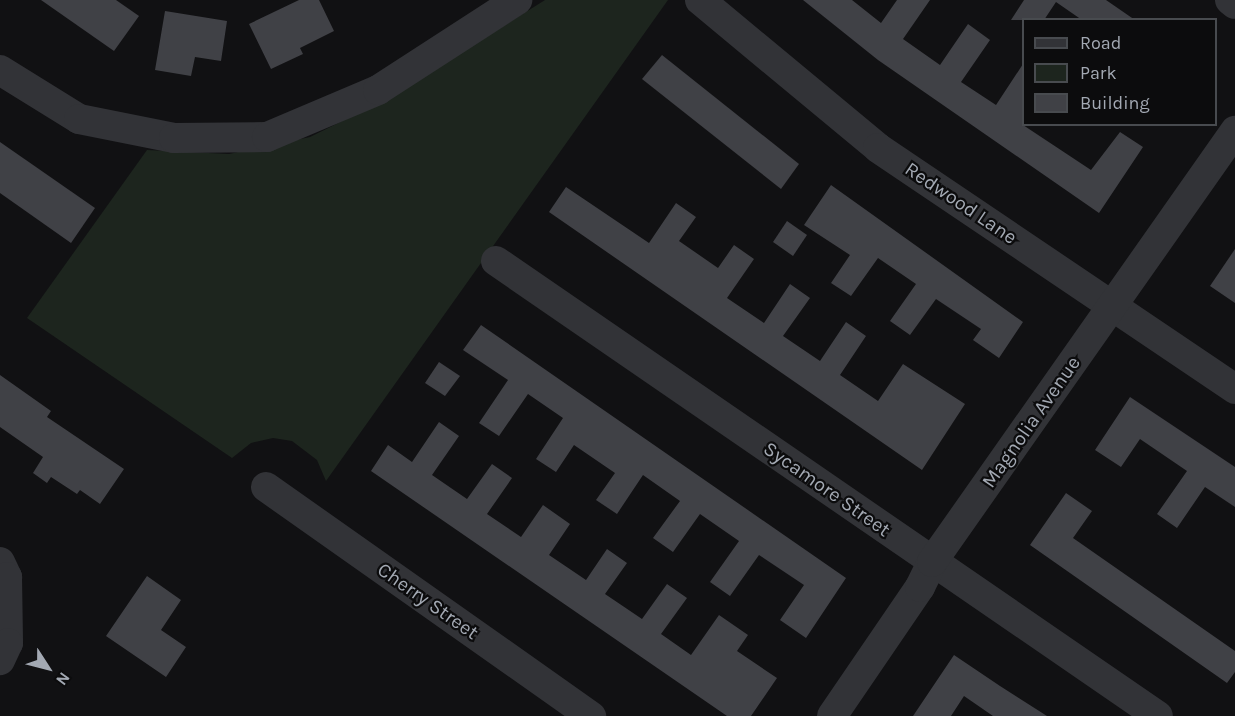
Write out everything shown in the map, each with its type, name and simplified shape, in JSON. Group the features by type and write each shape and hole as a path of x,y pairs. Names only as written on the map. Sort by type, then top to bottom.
{"street":[{"path":"0,70 79,119 174,138 267,137 378,90 517,0"},
{"name":"Redwood Lane","path":"700,0 878,148 1235,389"},
{"path":"1230,0 1235,4"},
{"name":"Magnolia Avenue","path":"832,716 920,587 932,562 1235,131"},
{"name":"Sycamore Street","path":"496,261 1158,716"},
{"name":"Cherry Street","path":"266,487 591,716"},
{"path":"0,660 8,643 4,569"}],"green space":[{"path":"545,0 668,0 326,481 317,460 292,441 273,438 251,443 232,458 27,318 147,150 229,154 310,137 393,96"}],"building":[{"path":"41,0 116,0 139,16 114,51"},
{"path":"299,0 319,0 334,31 300,48 303,54 271,69 249,24"},
{"path":"803,0 852,0 881,23 897,0 930,0 903,39 940,65 968,24 990,40 961,82 996,105 1022,66 1022,126 1091,170 1120,132 1143,147 1099,213 878,60"},
{"path":"1024,0 1106,0 1132,18 1079,18 1056,2 1045,18 1011,20"},
{"path":"165,11 227,21 221,61 195,57 191,76 155,70"},
{"path":"662,55 799,164 781,189 642,79"},
{"path":"0,142 95,208 71,243 0,193"},
{"path":"831,185 1023,322 999,358 973,340 981,329 936,299 910,335 890,321 916,284 878,258 851,296 831,283 850,255 804,225"},
{"path":"566,187 649,243 676,203 696,217 679,241 718,268 734,245 754,259 727,298 764,323 790,284 810,298 783,336 820,361 846,322 866,336 840,375 878,401 903,364 965,404 922,470 549,212"},
{"path":"787,221 807,235 793,256 773,242"},
{"path":"1235,249 1235,303 1210,286"},
{"path":"481,325 846,578 806,638 780,620 804,585 759,555 730,596 710,582 739,541 700,514 673,552 653,538 680,501 643,475 617,514 596,500 615,473 574,445 556,472 536,459 563,418 528,394 499,436 479,423 508,380 463,350"},
{"path":"439,362 460,376 445,396 425,383"},
{"path":"0,375 51,411 47,417 124,469 100,504 80,490 77,494 51,477 47,483 33,473 43,457 0,427"},
{"path":"1130,397 1235,467 1235,507 1205,487 1177,528 1157,514 1187,471 1140,439 1121,467 1095,450"},
{"path":"439,422 459,436 432,475 467,499 492,464 512,478 487,514 521,537 543,505 570,524 549,555 586,580 607,549 627,563 605,594 642,619 667,584 687,598 661,634 691,655 719,615 748,635 737,651 777,678 751,716 727,716 371,471 388,445 412,462"},
{"path":"1066,493 1092,511 1073,538 1235,651 1235,672 1227,683 1030,545"},
{"path":"147,576 181,600 161,630 186,647 166,677 106,636"},
{"path":"954,655 1047,716 993,716 964,696 951,716 913,716"}]}
